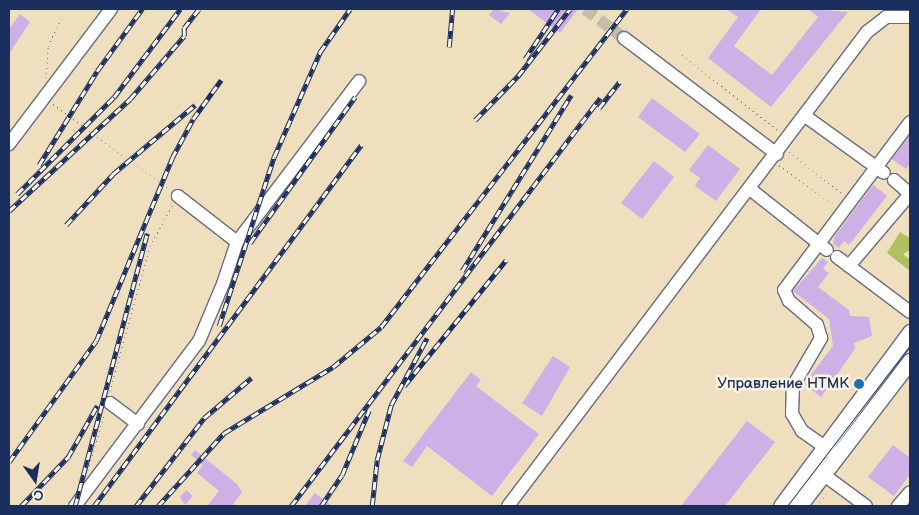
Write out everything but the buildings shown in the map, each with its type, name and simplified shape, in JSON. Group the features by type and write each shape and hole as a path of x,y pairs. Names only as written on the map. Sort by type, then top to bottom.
{"main road":[{"path":"799,506 823,474 832,452 910,332"},
{"path":"832,452 910,361"},
{"path":"781,506 823,474"}],"lane":[{"path":"9,144 111,9"},
{"path":"508,506 777,154 873,24 894,16 910,17"},
{"path":"624,38 777,154"},
{"path":"75,506 138,424 207,328 237,242 359,82"},
{"path":"805,116 909,193 849,266"},
{"path":"832,452 798,428 791,405 793,386 818,348 820,332 784,290 827,250 884,173 910,122"},
{"path":"750,189 910,312"},
{"path":"178,196 237,242"},
{"path":"110,403 138,424"},
{"path":"823,474 866,506"},
{"path":"898,506 910,492"}],"path":[{"path":"44,86 48,46 61,19"},
{"path":"682,55 781,133"},
{"path":"51,103 178,196 150,246 110,387 110,403 86,479"},
{"path":"817,506 823,474"}],"green space":[{"path":"900,232 910,238 910,250 903,254 910,260 910,271 887,253"}],"tunnel":[{"path":"585,9 624,38"}],"tram line":[{"path":"787,506 910,345"}],"railway":[{"path":"39,165 97,71 142,9"},
{"path":"17,194 114,97 180,9"},
{"path":"9,211 130,99 184,36 184,28 199,9"},
{"path":"219,326 274,157 320,52 350,9"},
{"path":"449,47 452,9"},
{"path":"525,59 558,9"},
{"path":"475,120 518,76 570,9"},
{"path":"158,506 224,433 333,367 381,327 627,9"},
{"path":"9,462 96,341 172,158 193,119 221,80"},
{"path":"599,108 619,82"},
{"path":"462,271 571,95"},
{"path":"250,243 355,97"},
{"path":"291,506 600,98"},
{"path":"66,225 113,174 195,105"},
{"path":"94,506 361,145"},
{"path":"75,506 147,233"},
{"path":"404,386 506,260"},
{"path":"372,506 377,460 391,405 427,338"},
{"path":"136,506 204,418 251,378"},
{"path":"21,506 68,457 97,406"},
{"path":"321,506 342,475 369,410"}],"place":[{"name":"Управление НТМК","path":"859,384"}]}
